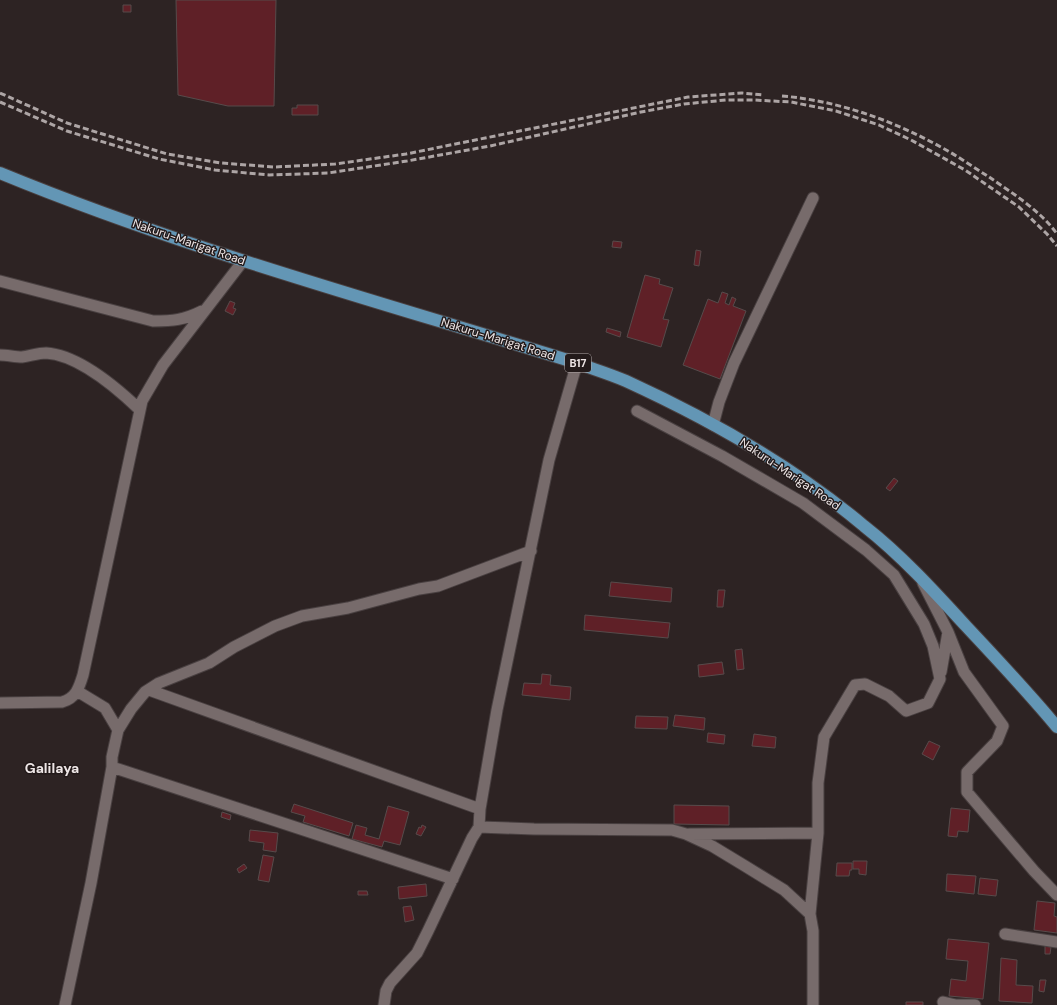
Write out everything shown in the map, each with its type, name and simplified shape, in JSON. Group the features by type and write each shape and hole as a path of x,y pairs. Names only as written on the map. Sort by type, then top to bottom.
{"main road":[{"name":"Nakuru-Marigat Road","path":"0,173 151,230 243,260 577,363 625,381 713,425 755,449 814,488 864,526 919,575 1028,693 1057,727"}],"street":[{"path":"713,425 718,402 734,363 813,198"},
{"path":"0,703 62,702 70,700 77,691 83,675 142,401 163,365 243,260"},
{"path":"0,281 153,321 175,321 192,316 206,309"},
{"path":"0,355 21,357 46,353 65,358 84,366 122,394 140,410"},
{"path":"384,1005 386,991 390,983 416,953 428,932 479,826 480,809 497,710 549,460 577,363"},
{"path":"637,411 722,456 803,503 866,550 894,575 924,624 933,646 940,679"},
{"path":"65,1005 91,883 112,767 112,757 118,730 131,709 145,692 159,683 209,663 234,647 275,626 302,616 348,608 419,588 438,586 531,551"},
{"path":"919,575 948,632 964,672 1003,726 997,741 967,772 967,792 1034,871 1057,895"},
{"path":"813,1005 813,931 810,914 818,833 818,783 824,737 855,685 865,684 889,696 906,711 928,703 940,679 948,632"},
{"path":"149,690 480,809"},
{"path":"77,691 105,708 118,730"},
{"path":"112,767 453,879"},
{"path":"479,826 534,829 672,830 686,834 712,846 778,886 810,914"},
{"path":"686,834 818,833"},
{"path":"1005,934 1057,942"},
{"path":"943,1002 975,1005"}],"building":[{"path":"176,0 276,0 274,106 228,106 178,95"},
{"path":"123,5 131,5 131,12 123,12"},
{"path":"297,105 318,105 318,115 292,115 292,108 297,108"},
{"path":"613,241 622,242 621,248 612,247"},
{"path":"696,250 701,251 699,266 694,265"},
{"path":"645,275 660,279 659,284 673,288 663,319 669,320 661,347 627,337"},
{"path":"722,292 728,294 725,303 729,305 732,297 736,299 733,306 746,311 720,379 683,365 708,299 718,303"},
{"path":"230,301 235,303 233,308 236,309 233,315 225,311"},
{"path":"607,328 621,332 620,337 606,332"},
{"path":"894,478 898,481 890,491 886,488"},
{"path":"611,582 672,588 671,602 609,596"},
{"path":"718,590 725,590 723,607 717,607"},
{"path":"585,615 670,623 668,638 584,630"},
{"path":"742,649 744,669 737,670 735,650"},
{"path":"722,662 724,674 699,677 698,665"},
{"path":"542,674 551,675 550,685 571,687 570,700 522,695 524,683 541,684"},
{"path":"675,715 705,718 704,730 673,726"},
{"path":"636,716 668,717 667,729 635,728"},
{"path":"708,733 725,735 724,744 707,742"},
{"path":"754,734 776,737 775,748 752,746"},
{"path":"929,741 940,746 933,760 922,754"},
{"path":"294,804 353,823 349,836 303,822 305,816 291,812"},
{"path":"674,805 729,806 729,825 674,824"},
{"path":"388,806 409,812 400,845 384,841 382,847 352,839 356,825 367,828 365,835 379,839"},
{"path":"951,808 970,810 968,832 958,831 957,837 948,836"},
{"path":"222,812 231,815 230,820 221,817"},
{"path":"422,825 426,827 421,836 416,834 419,827 421,828"},
{"path":"250,830 278,833 276,852 263,850 264,843 249,841"},
{"path":"263,855 274,857 269,882 258,880"},
{"path":"853,861 867,861 866,875 859,874 859,869 853,869"},
{"path":"837,863 852,863 852,870 850,870 849,876 836,876"},
{"path":"244,864 247,868 239,873 237,869"},
{"path":"947,874 976,876 974,894 946,891"},
{"path":"980,878 998,880 996,896 978,894"},
{"path":"426,884 427,896 399,899 398,887"},
{"path":"358,891 367,891 368,895 358,895"},
{"path":"1037,901 1055,903 1054,916 1057,917 1057,933 1034,930"},
{"path":"411,906 414,920 405,922 403,907"},
{"path":"948,939 989,943 983,999 949,996 951,979 966,981 968,961 946,959"},
{"path":"1045,946 1051,947 1050,954 1045,954"},
{"path":"1001,958 1017,960 1016,985 1033,986 1032,1003 999,1001"},
{"path":"1040,980 1046,980 1044,992 1039,991"},
{"path":"906,1002 923,1002 923,1005 906,1005"}],"railway":[{"path":"0,93 67,123 167,154 221,163 274,167 335,164 406,154 688,97 742,93 764,95"},
{"path":"782,96 826,103 868,114 929,141 958,157 1016,196 1035,210 1057,234"},
{"path":"0,102 67,131 159,159 215,170 269,175 328,173 407,161 490,146 641,112 684,104 726,100 791,102 836,111 879,125 911,140 965,170 1019,207 1047,234 1057,246"}],"district":[{"name":"Galilaya","path":"52,768"}]}
